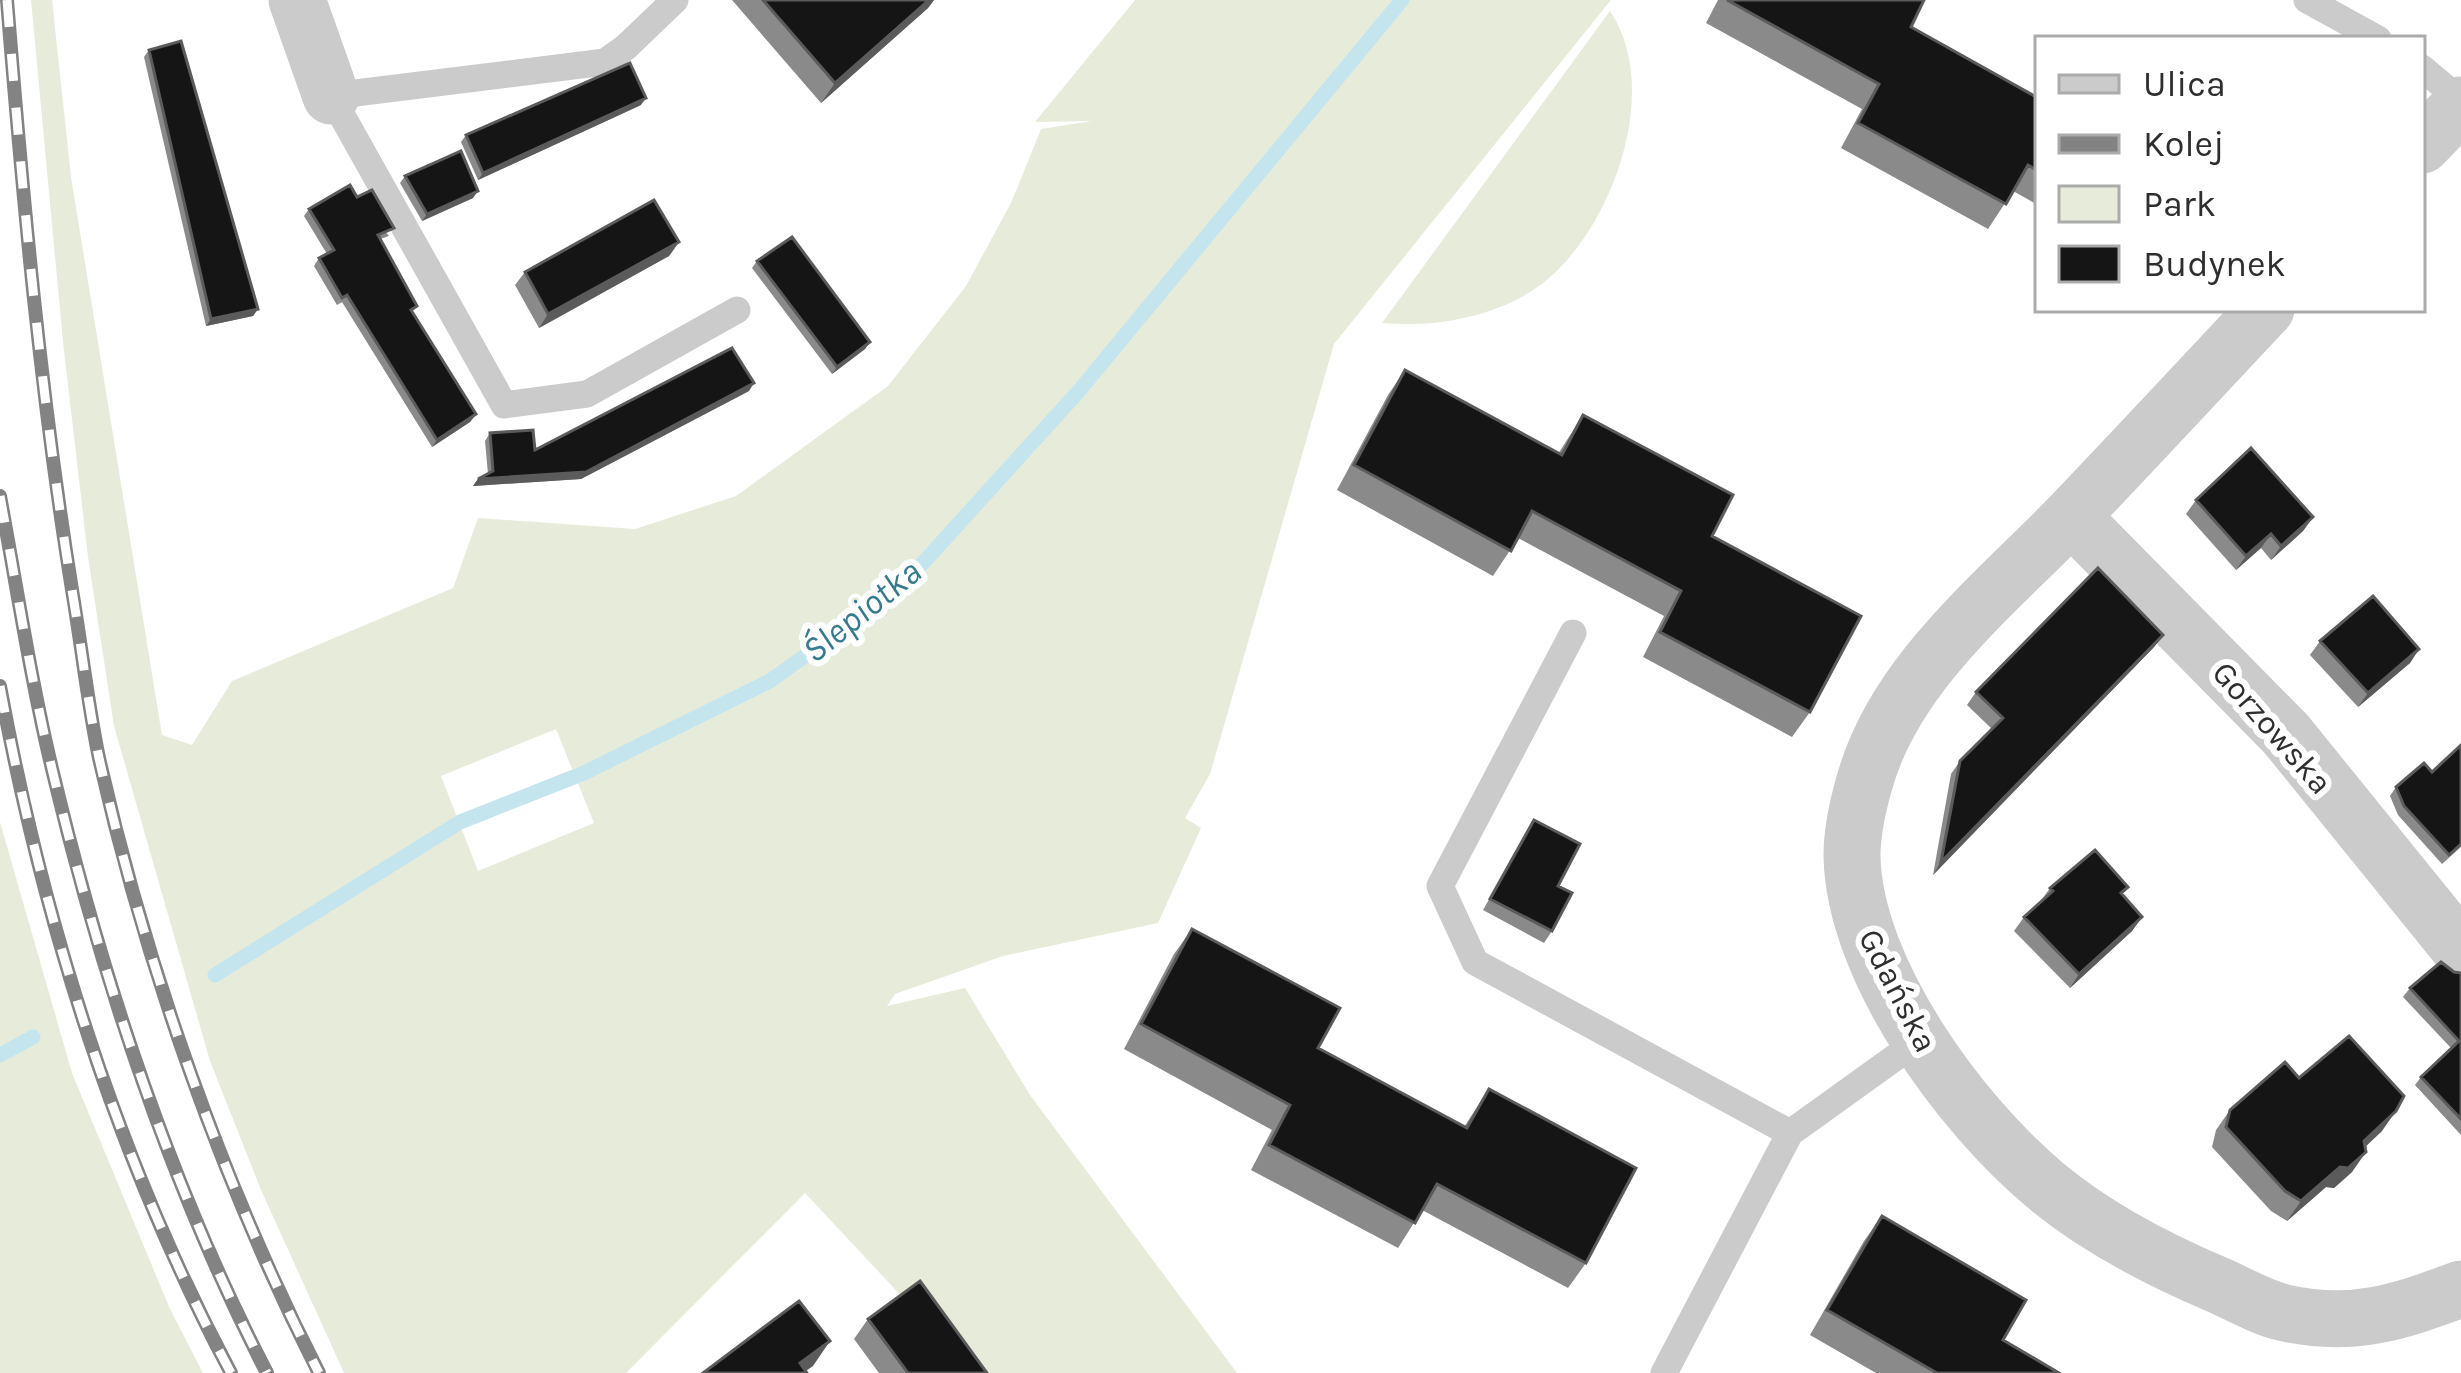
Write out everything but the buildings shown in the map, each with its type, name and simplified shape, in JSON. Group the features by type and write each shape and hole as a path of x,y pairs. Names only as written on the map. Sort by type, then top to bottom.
{"street":[{"path":"297,0 332,96"},
{"path":"2425,142 2461,103"},
{"name":"Gdańska","path":"2263,312 1944,646 1896,710 1864,782 1852,854 1863,923 1918,1041 1979,1118 2045,1185 2118,1233 2187,1272 2282,1312 2336,1318 2390,1316 2461,1289"},
{"name":"Gorzowska","path":"2071,516 2287,734 2461,950"}],"lane":[{"path":"675,0 605,62 332,96 504,405 587,394 737,310"},
{"path":"2307,0 2373,36"},
{"path":"2425,71 2461,103"},
{"path":"1573,633 1440,886 1475,962 1790,1133"},
{"path":"1664,1373 1790,1133 1918,1041"}],"green space":[{"path":"31,0 52,0 71,177 162,735 192,745 232,681 453,588 478,518 635,529 736,496 888,386 966,286 1011,203 1041,129 1092,121 1035,122 1135,0 1611,0 1334,344 1210,774 1185,818 1201,828 1158,923 1003,956 895,994 887,1006 965,988 1030,1095 1237,1373 959,1373 906,1301 805,1193 626,1373 344,1373 261,1190 210,1061 114,726 63,342","holes":["556,729 594,823 478,871 441,776"]},
{"path":"1610,11 1625,42 1632,77 1631,115 1610,190 1572,255 1530,292 1491,310 1447,321 1382,323"},
{"path":"0,822 72,1073 170,1309 203,1373 0,1373"}],"waterway":[{"name":"Ślepiotka","path":"215,975 460,822 584,773 770,681 903,585 1078,392 1402,0"},
{"name":"Ślepiotka","path":"0,1055 33,1037"}],"railway":[{"path":"7,0 42,374 99,758 139,915 190,1072 251,1227 319,1373"},
{"path":"0,496 45,739 93,927 170,1155 267,1373"},
{"path":"0,686 38,863 89,1038 153,1209 231,1373"}]}
